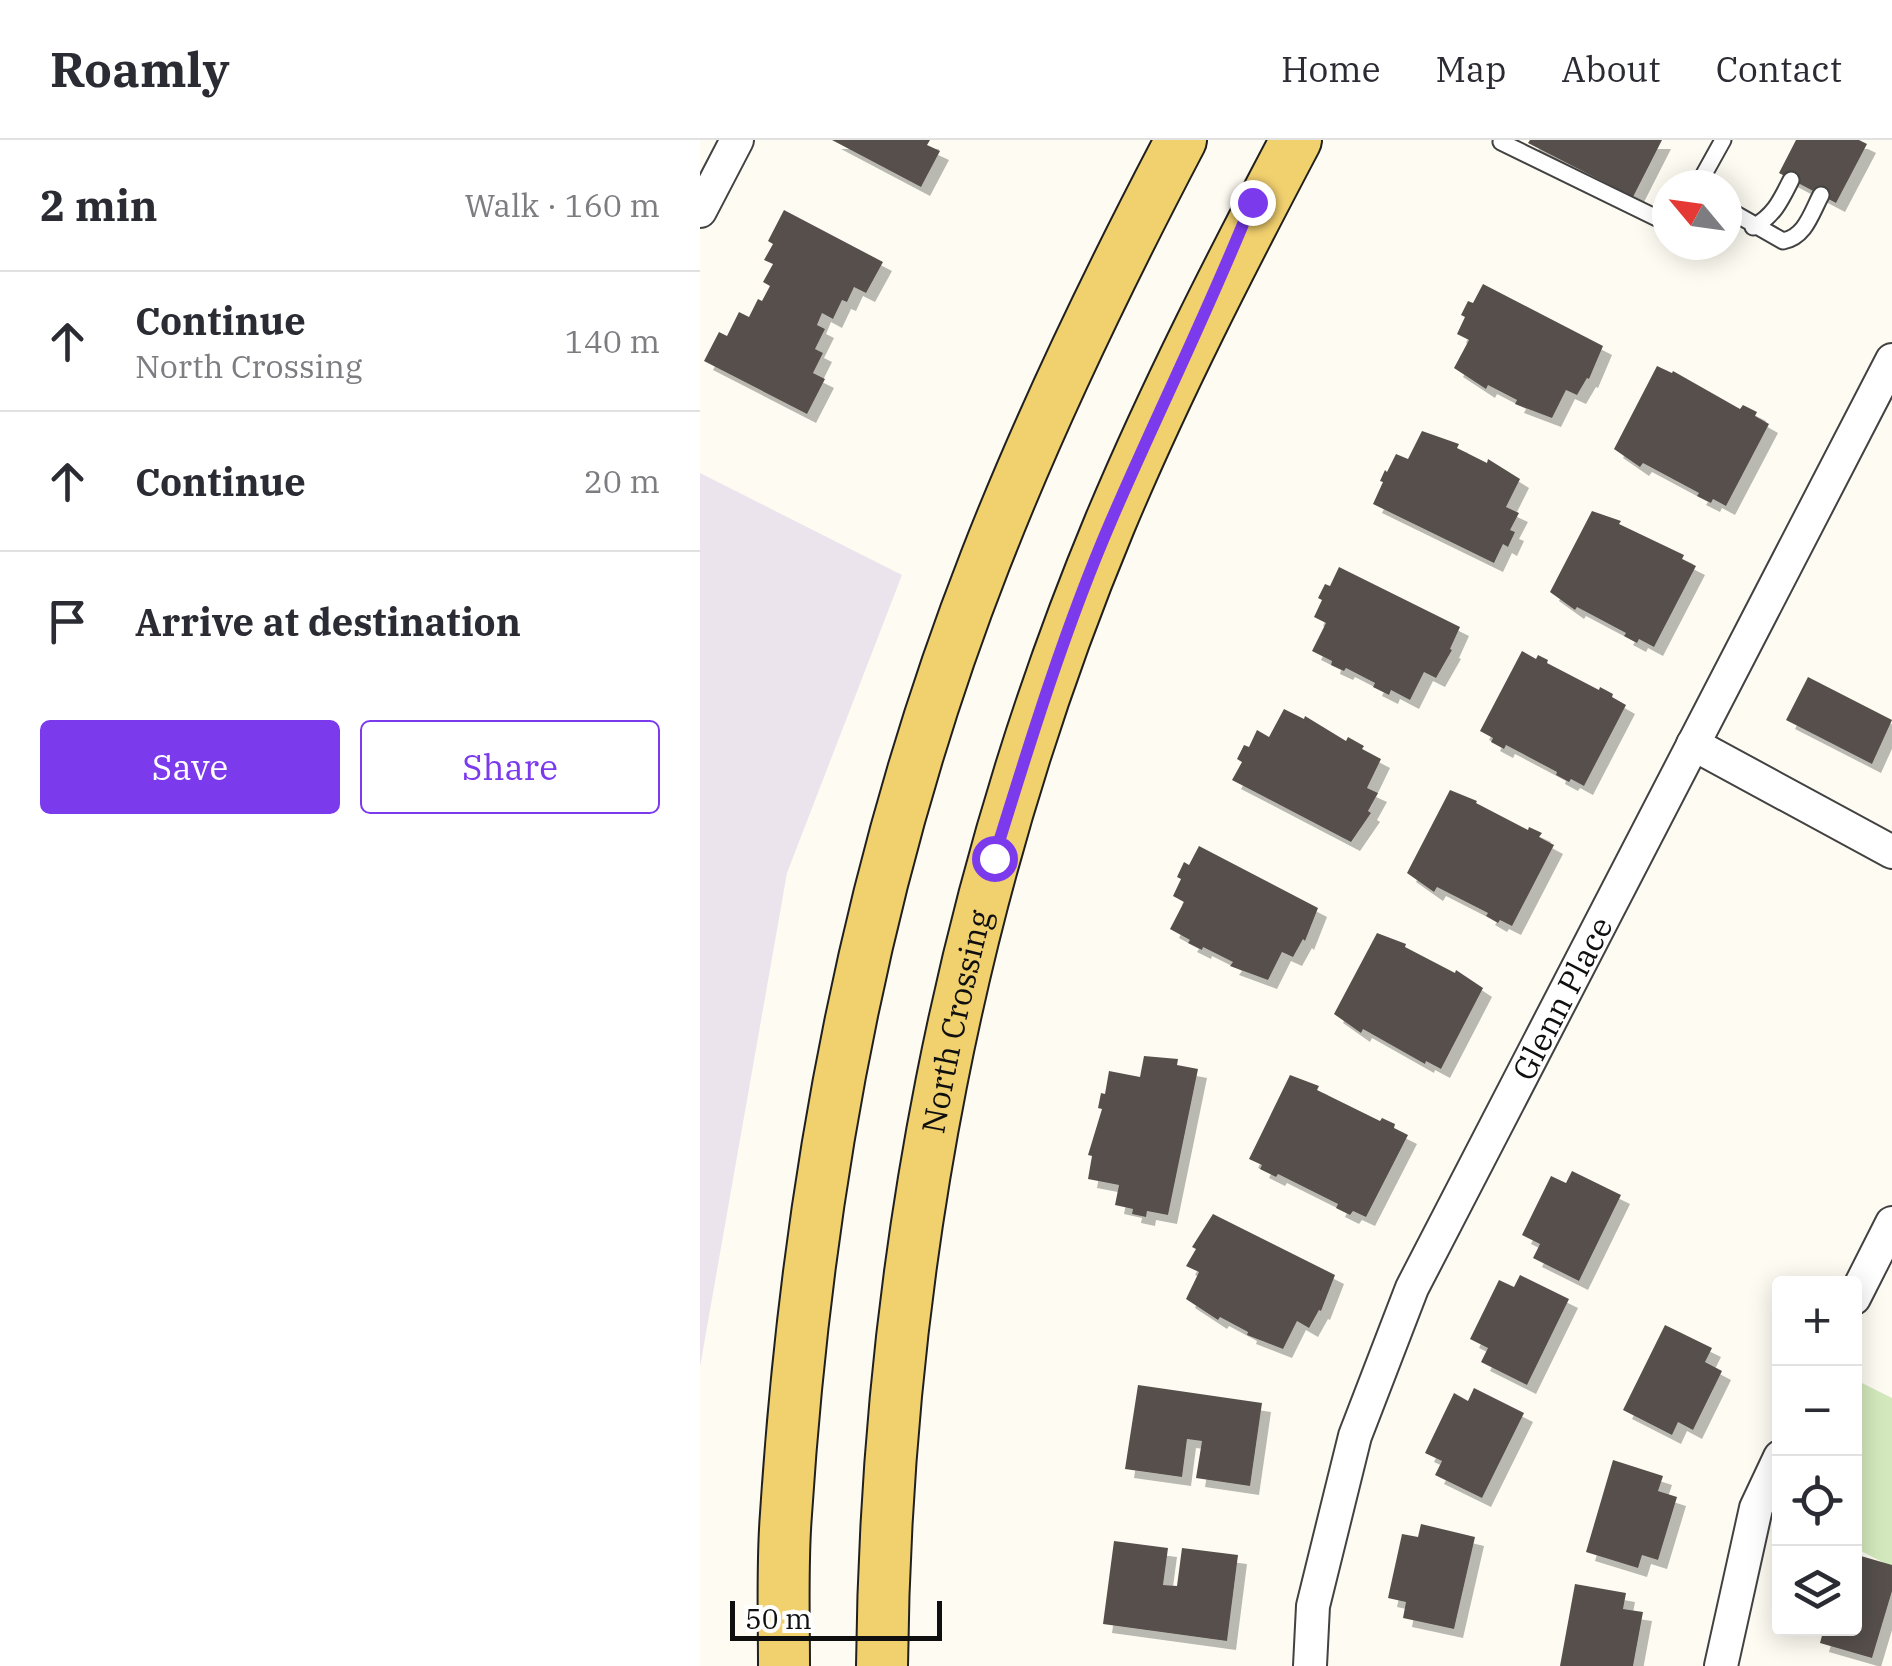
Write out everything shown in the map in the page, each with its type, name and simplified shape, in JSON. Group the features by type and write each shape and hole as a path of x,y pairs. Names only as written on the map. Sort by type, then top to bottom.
{"main road":[{"path":"784,1666 785,1518 802,1318 830,1123 868,936 921,748 984,562 1061,382 1181,140"},
{"path":"1214,294 1278,140"},
{"name":"North Crossing","path":"882,1666 890,1467 910,1272 941,1085 983,896 1041,706 1110,523 1214,294 1296,140"}],"street":[{"path":"700,211 737,140"},
{"name":"Glenn Place","path":"1310,1666 1312,1606 1350,1454 1412,1288 1892,360"},
{"path":"1693,744 1892,852"},
{"path":"1862,1282 1892,1224"},
{"path":"1721,1666 1756,1508 1772,1474"}],"lane":[{"path":"1502,140 1652,216"},
{"path":"1706,170 1723,140"},
{"path":"1753,227 1777,208 1791,180"},
{"path":"1742,219 1783,241 1796,239 1820,195"}],"shaded area":[{"path":"700,473 902,575 787,873 700,1367"}],"green space":[{"path":"1862,1383 1892,1398 1892,1567 1862,1552"}],"building":[{"path":"832,140 930,140 927,145 940,151 921,187"},
{"path":"1662,140 1633,197 1528,143"},
{"path":"1796,140 1859,140 1867,144 1836,203 1779,173"},
{"path":"784,210 883,262 866,293 854,287 833,319 822,313 817,325 825,329 815,349 823,353 813,373 825,379 807,414 704,361 719,332 727,336 739,312 749,317 770,286 763,282 773,264 764,260 773,244 768,241"},
{"path":"1483,284 1603,346 1589,379 1577,395 1566,390 1552,418 1515,404 1517,400 1488,385 1486,389 1454,368 1469,340 1457,334 1465,317 1461,315"},
{"path":"1657,366 1740,409 1743,405 1757,412 1755,416 1769,424 1726,506 1697,496 1699,493 1643,463 1640,467 1614,449"},
{"path":"1422,431 1459,444 1457,448 1487,463 1488,459 1520,479 1506,507 1519,513 1510,530 1515,532 1508,547 1503,544 1494,563 1373,504 1385,470 1396,454 1408,459"},
{"path":"1592,511 1621,521 1619,524 1684,555 1682,559 1696,566 1654,647 1639,639 1637,643 1624,636 1626,633 1577,607 1575,610 1550,592"},
{"path":"1339,567 1460,627 1436,678 1424,672 1410,700 1391,690 1389,695 1373,687 1375,683 1331,665 1332,661 1312,651 1326,623 1314,617 1322,600 1318,598 1325,584 1330,586"},
{"path":"1522,651 1548,660 1547,663 1599,690 1600,687 1626,705 1584,786 1571,779 1569,782 1506,745 1504,749 1480,731"},
{"path":"1808,677 1892,720 1872,764 1786,720"},
{"path":"1284,709 1304,719 1305,716 1346,741 1348,737 1381,759 1367,788 1378,793 1368,811 1371,813 1351,842 1232,780 1242,762 1237,759 1244,745 1249,747 1257,730 1269,737"},
{"path":"1450,790 1528,830 1529,827 1542,833 1539,837 1554,845 1512,926 1500,920 1498,923 1486,916 1488,913 1437,887 1434,892 1407,873"},
{"path":"1199,846 1318,908 1305,941 1293,957 1282,952 1268,980 1230,966 1233,962 1188,943 1190,940 1170,929 1184,902 1173,896 1181,879 1177,877"},
{"path":"1377,933 1406,944 1405,947 1455,973 1456,970 1483,988 1441,1069 1363,1029 1361,1033 1334,1014"},
{"path":"1144,1056 1178,1059 1177,1065 1198,1069 1168,1215 1147,1211 1146,1217 1115,1205 1119,1185 1088,1179 1092,1156 1088,1155 1109,1071 1140,1077"},
{"path":"1290,1075 1319,1086 1317,1090 1380,1121 1382,1118 1395,1124 1394,1128 1408,1135 1366,1217 1353,1211 1350,1215 1336,1208 1338,1204 1260,1169 1262,1165 1249,1159"},
{"path":"1572,1171 1621,1195 1579,1281 1533,1258 1540,1244 1522,1235 1551,1176 1566,1183"},
{"path":"1213,1214 1335,1275 1321,1311 1309,1328 1297,1321 1283,1349 1247,1335 1248,1332 1220,1317 1218,1320 1186,1299 1199,1272 1186,1266 1196,1249 1192,1247"},
{"path":"1520,1275 1569,1299 1527,1385 1481,1362 1488,1348 1470,1339 1499,1280 1514,1287"},
{"path":"1665,1325 1712,1348 1705,1362 1722,1371 1693,1430 1678,1422 1672,1435 1623,1410"},
{"path":"1138,1385 1262,1403 1250,1486 1196,1478 1202,1441 1187,1439 1182,1477 1125,1469"},
{"path":"1474,1388 1524,1413 1482,1498 1435,1475 1442,1461 1425,1453 1454,1393 1468,1401"},
{"path":"1613,1460 1663,1476 1658,1491 1677,1497 1658,1560 1642,1555 1638,1568 1586,1552"},
{"path":"1421,1524 1475,1537 1454,1629 1403,1618 1406,1602 1388,1598 1402,1534 1418,1537"},
{"path":"1114,1541 1168,1548 1163,1585 1177,1586 1182,1548 1238,1555 1227,1641 1103,1624"},
{"path":"1862,1556 1892,1565 1892,1591 1872,1658 1820,1643 1822,1636 1862,1636"},
{"path":"1575,1584 1626,1593 1623,1609 1643,1612 1633,1666 1560,1666"}],"route":[{"path":"994,858 1041,706 1110,523 1252,202"}]}
